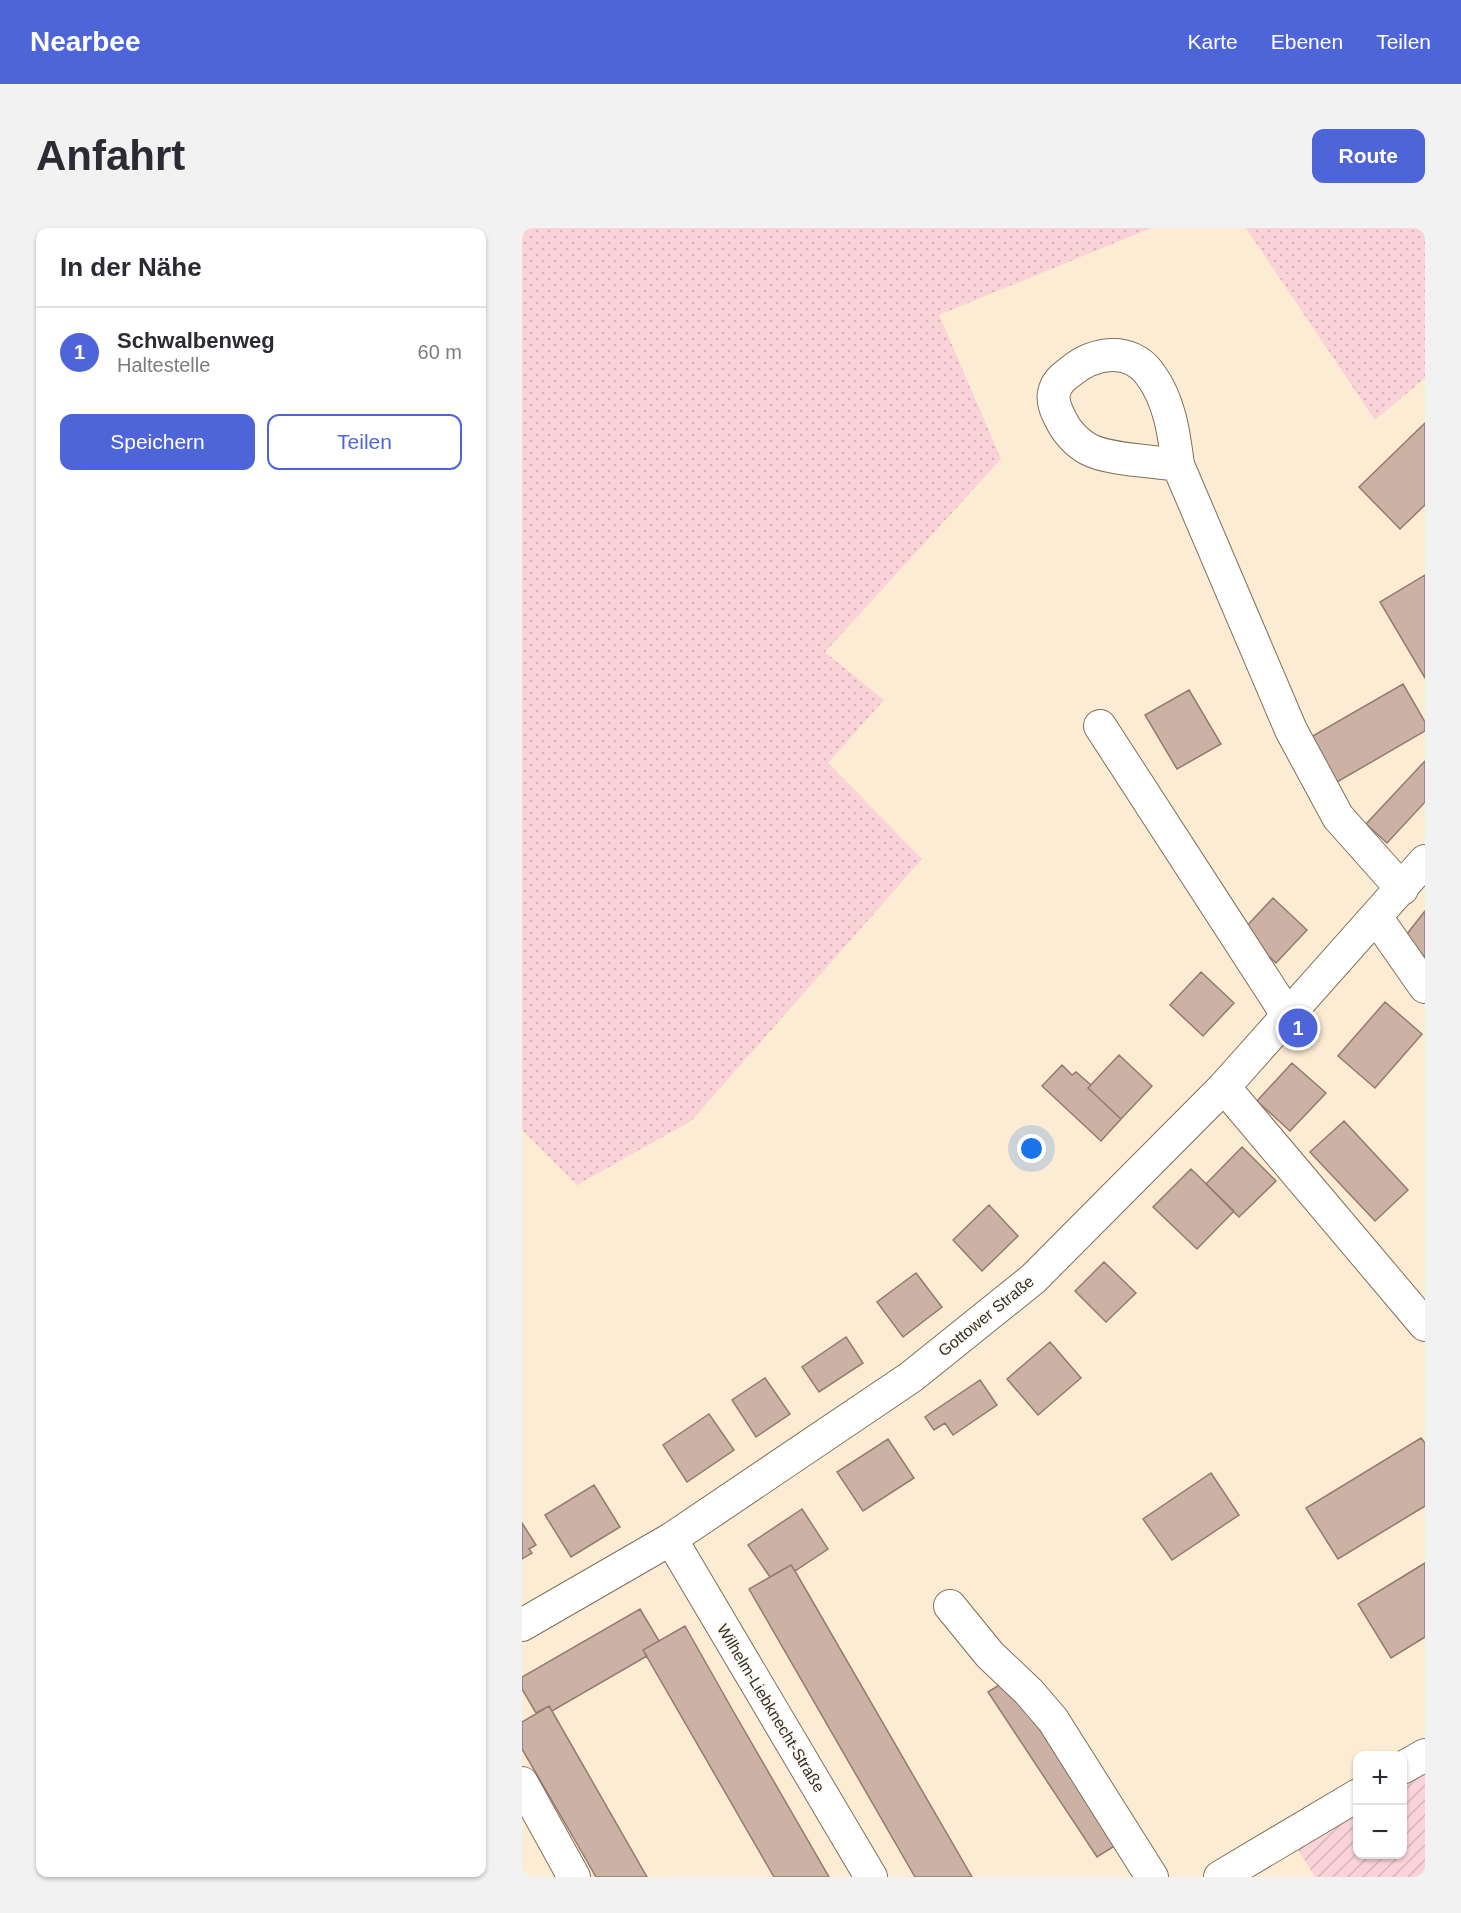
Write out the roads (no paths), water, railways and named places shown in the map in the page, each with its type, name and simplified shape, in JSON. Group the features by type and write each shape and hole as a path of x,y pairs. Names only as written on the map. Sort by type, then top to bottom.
{"street":[{"path":"1178,465 1291,730 1338,817 1402,889"},
{"path":"1100,726 1288,1016"},
{"name":"Gottower Straße","path":"522,1625 671,1539 911,1377 1033,1279 1224,1087 1425,861"},
{"path":"1376,917 1425,987"},
{"path":"1224,1087 1425,1325"},
{"name":"Wilhelm-Liebknecht-Straße","path":"671,1539 871,1877"},
{"path":"950,1606 990,1655 1029,1692 1053,1720 1152,1877"},
{"path":"1407,1765 1425,1755"},
{"path":"522,1783 574,1877"},
{"path":"1220,1877 1353,1798"}],"place":[{"name":"Schwalbenweg","path":"1298,1028"}]}
